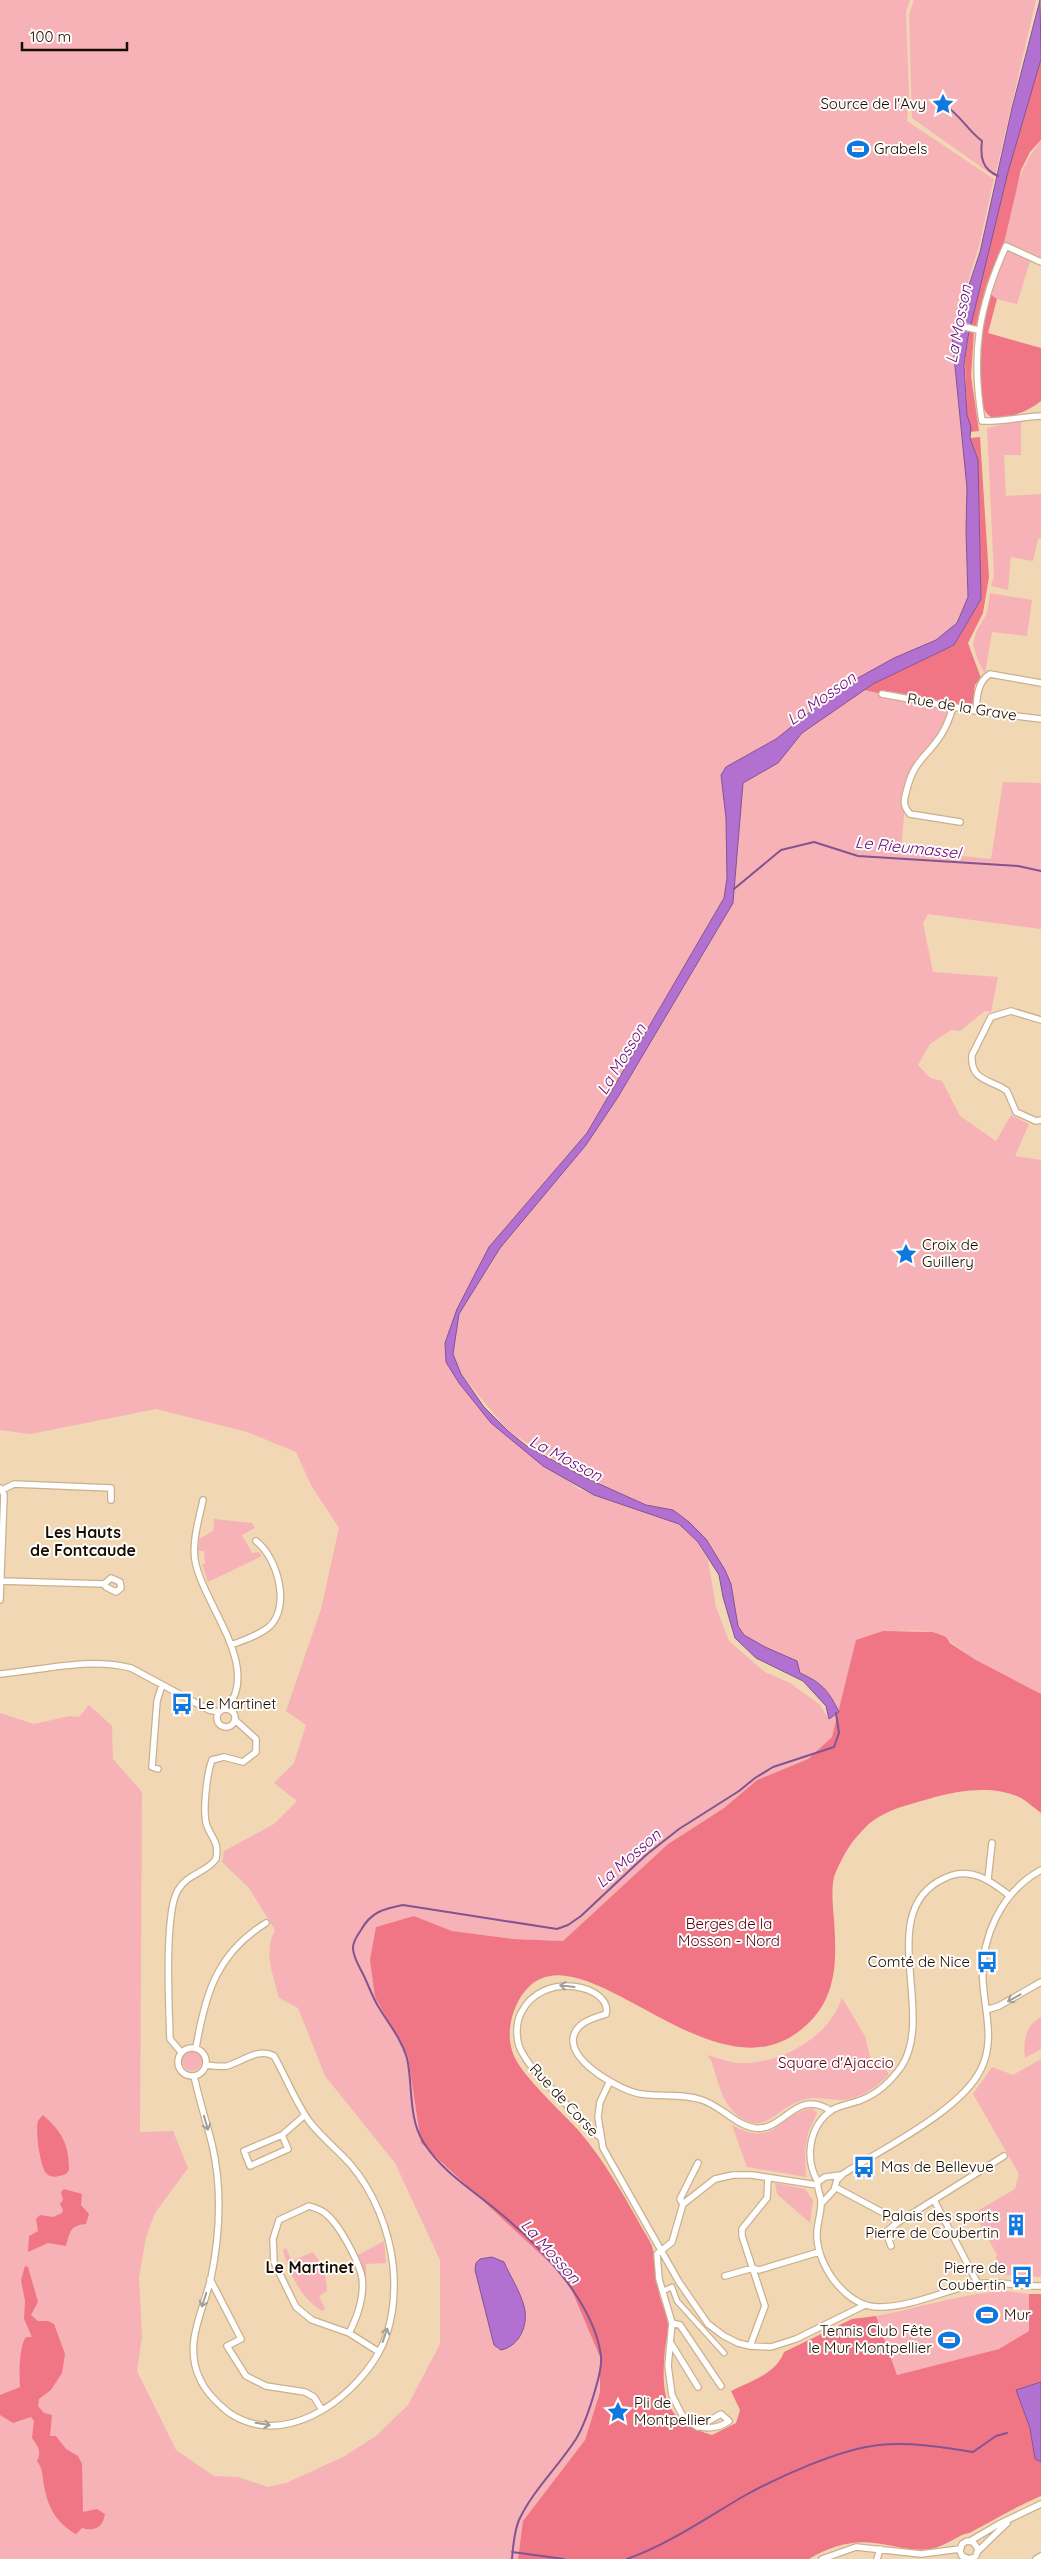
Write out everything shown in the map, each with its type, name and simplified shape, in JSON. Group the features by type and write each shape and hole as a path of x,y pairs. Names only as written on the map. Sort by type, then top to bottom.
{"street":[{"path":"1041,262 1006,246 990,280 976,329 977,392 982,421 995,422 1014,417 1041,416"},
{"path":"957,324 976,329"},
{"path":"976,711 979,688 984,678 990,674 1041,683"},
{"name":"Rue de la Grave","path":"882,694 976,711 1041,719"},
{"path":"953,706 949,722 910,773 904,801 905,808 910,814 960,822"},
{"path":"1041,1020 1011,1010 991,1017 972,1055 972,1060 980,1078 1007,1091 1016,1112 1036,1122 1041,1120"},
{"path":"0,1600 4,1495 1,1489 14,1484 111,1488 111,1500"},
{"path":"203,1500 196,1531 195,1560 207,1594 231,1645 238,1687 229,1710 218,1715"},
{"path":"231,1645 265,1630 275,1619 281,1590 279,1578 264,1547 256,1540"},
{"path":"0,1581 104,1584"},
{"path":"0,1674 105,1663 131,1668 218,1715 222,1726 234,1722"},
{"path":"158,1769 152,1767 157,1701 162,1685"},
{"path":"181,2052 170,2039 170,1933 172,1900 184,1881 208,1868 216,1859 217,1842 206,1820 210,1767 216,1757 243,1762 253,1756 257,1748 256,1739 234,1722 229,1710"},
{"path":"988,1879 992,1843"},
{"path":"818,2186 822,2178 843,2174 922,2124 967,2090 981,2069 989,2041 983,1983 983,1957 995,1920 1010,1896 1022,1882 1041,1870"},
{"path":"1010,1896 988,1879 972,1874 952,1874 936,1882 915,1905 910,1934 912,2032 902,2065 888,2083 873,2094 831,2111 817,2126 812,2139 810,2154 811,2166 818,2186 821,2204 816,2236 818,2252 837,2283 848,2295 865,2305 881,2307 906,2304 978,2284 1041,2286"},
{"path":"196,2048 203,2009 215,1976 222,1963 250,1934 266,1923"},
{"path":"986,2010 999,2006 1041,1982"},
{"name":"Rue de Corse","path":"610,2081 591,2070 579,2056 573,2042 574,2033 582,2024 606,2014 608,2006 606,2000 589,1991 558,1985 534,1994 525,2004 517,2026 519,2046 534,2070 600,2137 603,2148 684,2291 708,2324 724,2336 750,2346"},
{"path":"188,2048 196,2048 203,2053 206,2065 202,2072 194,2076 180,2070 178,2061 181,2052 188,2048"},
{"path":"194,2076 212,2145 218,2187 218,2222 210,2279 192,2346 195,2368 200,2381 214,2400 244,2420 272,2426 300,2421 322,2410 349,2390 379,2352 390,2322 394,2301 393,2265 385,2230 376,2207 359,2176 305,2115 274,2056 269,2053 258,2053 227,2066 206,2065"},
{"path":"600,2137 598,2117 600,2102 610,2081 641,2094 699,2099 712,2103 738,2122 756,2128 765,2127 801,2105 824,2106 831,2111"},
{"path":"282,2134 288,2149 250,2166 244,2150 282,2134 305,2115"},
{"path":"891,2246 886,2232 897,2223 1004,2156"},
{"path":"683,2204 680,2199 681,2193 698,2163"},
{"path":"698,2427 720,2414 729,2421 723,2426 708,2429 698,2427 682,2414 672,2395 668,2366 672,2345 672,2323 663,2291 657,2254 672,2242 683,2204 705,2185 733,2174 818,2186 824,2195 830,2194"},
{"path":"821,2204 843,2174"},
{"path":"828,2177 835,2186 893,2218 897,2223"},
{"path":"768,2178 767,2198 742,2229 742,2236 765,2306 750,2346 771,2347 783,2344 865,2305"},
{"path":"934,2200 978,2284"},
{"path":"349,2332 356,2321 360,2303 361,2274 338,2228 327,2214 309,2206 279,2220 272,2249 277,2270 290,2298 296,2307 312,2320 349,2332 379,2352"},
{"path":"725,2276 753,2268 759,2270 818,2252"},
{"path":"210,2279 215,2285 241,2339 227,2346 239,2369 246,2376 266,2386 305,2392 314,2397 322,2410"},
{"path":"663,2291 672,2287 677,2301 724,2353"},
{"path":"672,2323 680,2325 721,2386"},
{"path":"672,2345 698,2387"},
{"path":"1010,2520 968,2559 961,2554 962,2544 1041,2504"},
{"path":"970,2541 975,2543 978,2551"},
{"path":"822,2559 856,2548 933,2554 960,2549"},
{"path":"877,2559 880,2549"},
{"path":"1036,2559 1041,2556"}],"green space":[{"path":"0,0 910,0 906,12 909,95 907,121 994,179 980,242 952,336 967,488 968,597 957,623 936,640 894,658 840,688 776,739 726,767 721,775 726,818 727,878 724,898 587,1133 489,1247 458,1308 446,1362 491,1423 579,1489 679,1524 698,1542 708,1560 716,1607 729,1641 765,1672 790,1683 820,1705 829,1719 838,1712 832,1737 808,1759 757,1780 724,1808 668,1844 563,1941 513,1939 452,1931 414,1916 375,1997 408,2057 421,2143 567,2279 600,2357 600,2392 585,2440 523,2521 518,2559 0,2559 0,1713 34,1724 70,1716 79,1717 89,1705 112,1726 113,1759 142,1792 140,2132 173,2131 188,2168 155,2213 146,2237 139,2277 142,2337 137,2371 176,2450 214,2476 238,2477 268,2487 286,2483 343,2457 376,2436 408,2405 440,2344 440,2260 395,2163 325,2076 298,2008 279,1998 269,1955 271,1938 275,1930 249,1888 222,1862 224,1851 274,1824 297,1801 274,1783 294,1763 306,1725 286,1711 321,1609 339,1528 311,1485 296,1452 247,1432 156,1409 30,1434 0,1430"},
{"path":"914,0 1036,0 995,177 912,118 909,15"},
{"path":"1041,59 1041,140 1030,152 1021,170 1004,243 986,286 976,327 970,325 1008,172"},
{"path":"1041,141 1041,260 1004,243 1020,176 1032,152"},
{"path":"1007,250 1030,261 1017,304 997,299 989,293"},
{"path":"989,293 997,299 988,333 1041,348 1041,401 1022,412 998,418 991,417 984,409 980,395 980,359"},
{"path":"969,331 974,332 971,376 979,431 970,432 967,415 965,363"},
{"path":"1021,420 1021,455 1004,455 1006,496 1041,494 1041,538 1038,539 1033,561 1011,557 1008,590 991,586 994,576 987,428"},
{"path":"980,437 989,577 983,613 968,643 981,678 975,685 972,707 888,691 882,694 864,690 954,645 981,599 978,460 970,438"},
{"path":"990,593 1032,600 1027,636 992,632 985,674 978,661 973,644 976,632 987,613"},
{"path":"864,690 956,710 942,737 919,765 910,782 901,850 991,859 1003,782 1041,783 1041,929 928,914 923,923 933,972 998,977 991,1012 985,1011 960,1031 951,1030 930,1044 918,1065 930,1078 942,1081 960,1116 996,1141 1011,1115 1029,1124 1015,1156 1041,1160 1041,1694 975,1659 937,1634 922,1631 903,1631 884,1633 857,1640 839,1711 819,1687 744,1635 738,1627 731,1584 725,1570 706,1539 673,1510 641,1505 586,1478 509,1432 461,1374 453,1354 459,1314 500,1248 586,1145 618,1097 733,903 743,783 778,763 802,733"},
{"path":"214,1519 252,1523 255,1528 242,1535 252,1553 259,1552 262,1556 208,1582 202,1564 205,1564 204,1551 198,1551 199,1539 213,1531"},
{"name":"Berges de la Mosson - Nord","path":"883,1631 933,1632 946,1637 950,1643 976,1660 1041,1694 1041,1813 1021,1798 1011,1794 1000,1791 978,1790 945,1794 905,1806 884,1814 870,1823 848,1848 834,1877 832,1898 835,1951 829,1993 823,2005 803,2028 768,2046 729,2045 690,2032 614,1993 579,1979 549,1976 525,1991 520,1998 511,2022 511,2048 526,2074 595,2151 631,2207 652,2246 658,2289 668,2325 664,2365 665,2393 675,2414 683,2422 712,2435 736,2423 740,2410 731,2391 769,2371 780,2360 784,2352 852,2319 876,2316 897,2375 999,2349 1029,2331 1029,2294 1041,2294 1041,2382 1016,2390 1030,2428 1035,2459 1041,2462 1041,2496 972,2532 940,2546 924,2550 865,2542 840,2545 809,2559 518,2559 523,2521 585,2440 600,2392 600,2357 567,2279 421,2143 408,2057 375,1997 370,1960 376,1927 414,1916 452,1931 513,1939 563,1941 668,1844 724,1808 757,1780 808,1759 832,1737 856,1640"},
{"name":"Square d'Ajaccio","path":"842,1998 865,2036 871,2061 881,2062 889,2074 885,2079 868,2091 849,2099 812,2098 799,2101 765,2122 754,2123 747,2121 732,2110 719,2087 711,2060 707,2055 737,2063 750,2063 763,2061 789,2052 813,2038 823,2029 834,2014"},
{"path":"1041,2017 1041,2049 1025,2058 1024,2046 1026,2035 1031,2025"},
{"path":"188,2051 196,2051 202,2057 202,2065 196,2071 188,2071 182,2065 182,2057"},
{"path":"1041,2059 1041,2277 991,2274 997,2255 974,2213 1015,2189 1019,2174 973,2094 992,2067 1013,2075"},
{"name":"Square d'Ajaccio","path":"812,2108 817,2113 808,2133 805,2151 806,2177 747,2167 732,2125 746,2131 767,2132 800,2112"},
{"path":"43,2115 60,2133 68,2153 69,2170 66,2174 56,2177 44,2171 40,2157 37,2125"},
{"path":"775,2183 805,2189 813,2200 810,2223 777,2194"},
{"path":"64,2189 82,2194 81,2205 89,2214 86,2224 77,2226 72,2230 66,2246 48,2243 28,2252 29,2236 38,2231 36,2219 40,2215 53,2217 62,2213 63,2210 60,2204 63,2200 61,2192"},
{"path":"384,2241 386,2263 366,2264 366,2275 363,2275 356,2256"},
{"path":"286,2248 292,2261 313,2252 320,2262 325,2275 327,2291 319,2296 325,2309 322,2311 308,2299 297,2285 283,2250"},
{"path":"25,2266 28,2267 38,2302 31,2315 38,2321 48,2321 54,2324 65,2354 62,2373 51,2390 39,2399 38,2406 44,2413 52,2415 50,2436 56,2436 66,2449 78,2456 82,2464 83,2512 97,2509 105,2514 98,2527 94,2529 82,2528 76,2534 57,2518 46,2496 42,2470 37,2461 39,2449 32,2438 34,2421 31,2417 13,2423 0,2415 0,2395 20,2387 22,2347 26,2337 32,2337 24,2319 25,2301 21,2280"},
{"name":"Tennis Club Fête le Mur Montpellier","path":"1007,2291 1029,2294 1029,2331 999,2349 897,2375 876,2316 957,2298"}],"water":[{"path":"1040,0 1041,59 1008,172 968,337 964,365 967,415 971,427 970,438 978,460 981,599 954,645 873,684 802,733 778,763 743,783 733,903 618,1097 586,1145 500,1248 459,1314 453,1354 461,1374 484,1407 509,1432 528,1447 586,1478 646,1505 673,1510 689,1522 706,1539 725,1570 731,1584 738,1626 744,1635 765,1647 797,1661 800,1673 824,1688 835,1704 839,1712 829,1719 826,1706 803,1681 756,1658 735,1638 723,1597 719,1575 698,1542 679,1524 594,1495 543,1466 491,1423 459,1383 446,1362 445,1343 457,1309 489,1247 587,1133 724,898 727,878 726,818 721,775 726,767 776,739 840,688 894,658 936,640 957,623 968,597 967,488 952,336 980,252 1012,108"},
{"path":"492,2257 504,2262 520,2295 525,2313 522,2333 513,2344 501,2350 494,2345 475,2270 476,2263 480,2259"},
{"path":"1041,2382 1041,2462 1035,2459 1030,2428 1016,2390"}],"waterway":[{"path":"943,104 954,112 982,141 981,152 983,162 988,170 998,176"},
{"name":"Le Rieumassel","path":"734,889 781,850 814,842 858,856 1018,866 1041,871"},
{"name":"La Mosson","path":"512,2559 519,2520 538,2489 576,2439 588,2414 601,2368 601,2356 596,2336 577,2296 548,2259 516,2226 440,2164 424,2143 415,2123 407,2058 398,2037 376,2002 356,1961 353,1951 354,1941 373,1915 403,1905 557,1929 568,1925 581,1916 646,1855 679,1829 739,1791 755,1778 773,1767 834,1747 839,1733 836,1713"},
{"path":"627,2559 658,2546 758,2489 791,2473 846,2452 891,2444 973,2452 996,2436 1007,2433"},
{"path":"512,2552 564,2559"}],"place":[{"name":"Source de l'Avy","path":"943,104"},
{"name":"Grabels","path":"858,149"},
{"name":"Croix de Guillery","path":"906,1254"},
{"name":"Le Martinet","path":"182,1704"},
{"name":"Comté de Nice","path":"987,1962"},
{"name":"Mas de Bellevue","path":"864,2167"},
{"name":"Palais des sports Pierre de Coubertin","path":"1016,2225"},
{"name":"Pierre de Coubertin","path":"1022,2277"},
{"name":"Mur","path":"987,2315"},
{"name":"Tennis Club Fête le Mur Montpellier","path":"949,2340"},
{"name":"Pli de Montpellier","path":"618,2412"}],"district":[{"name":"Les Hauts de Fontcaude","path":"83,1541"},
{"name":"Le Martinet","path":"310,2267"}]}
